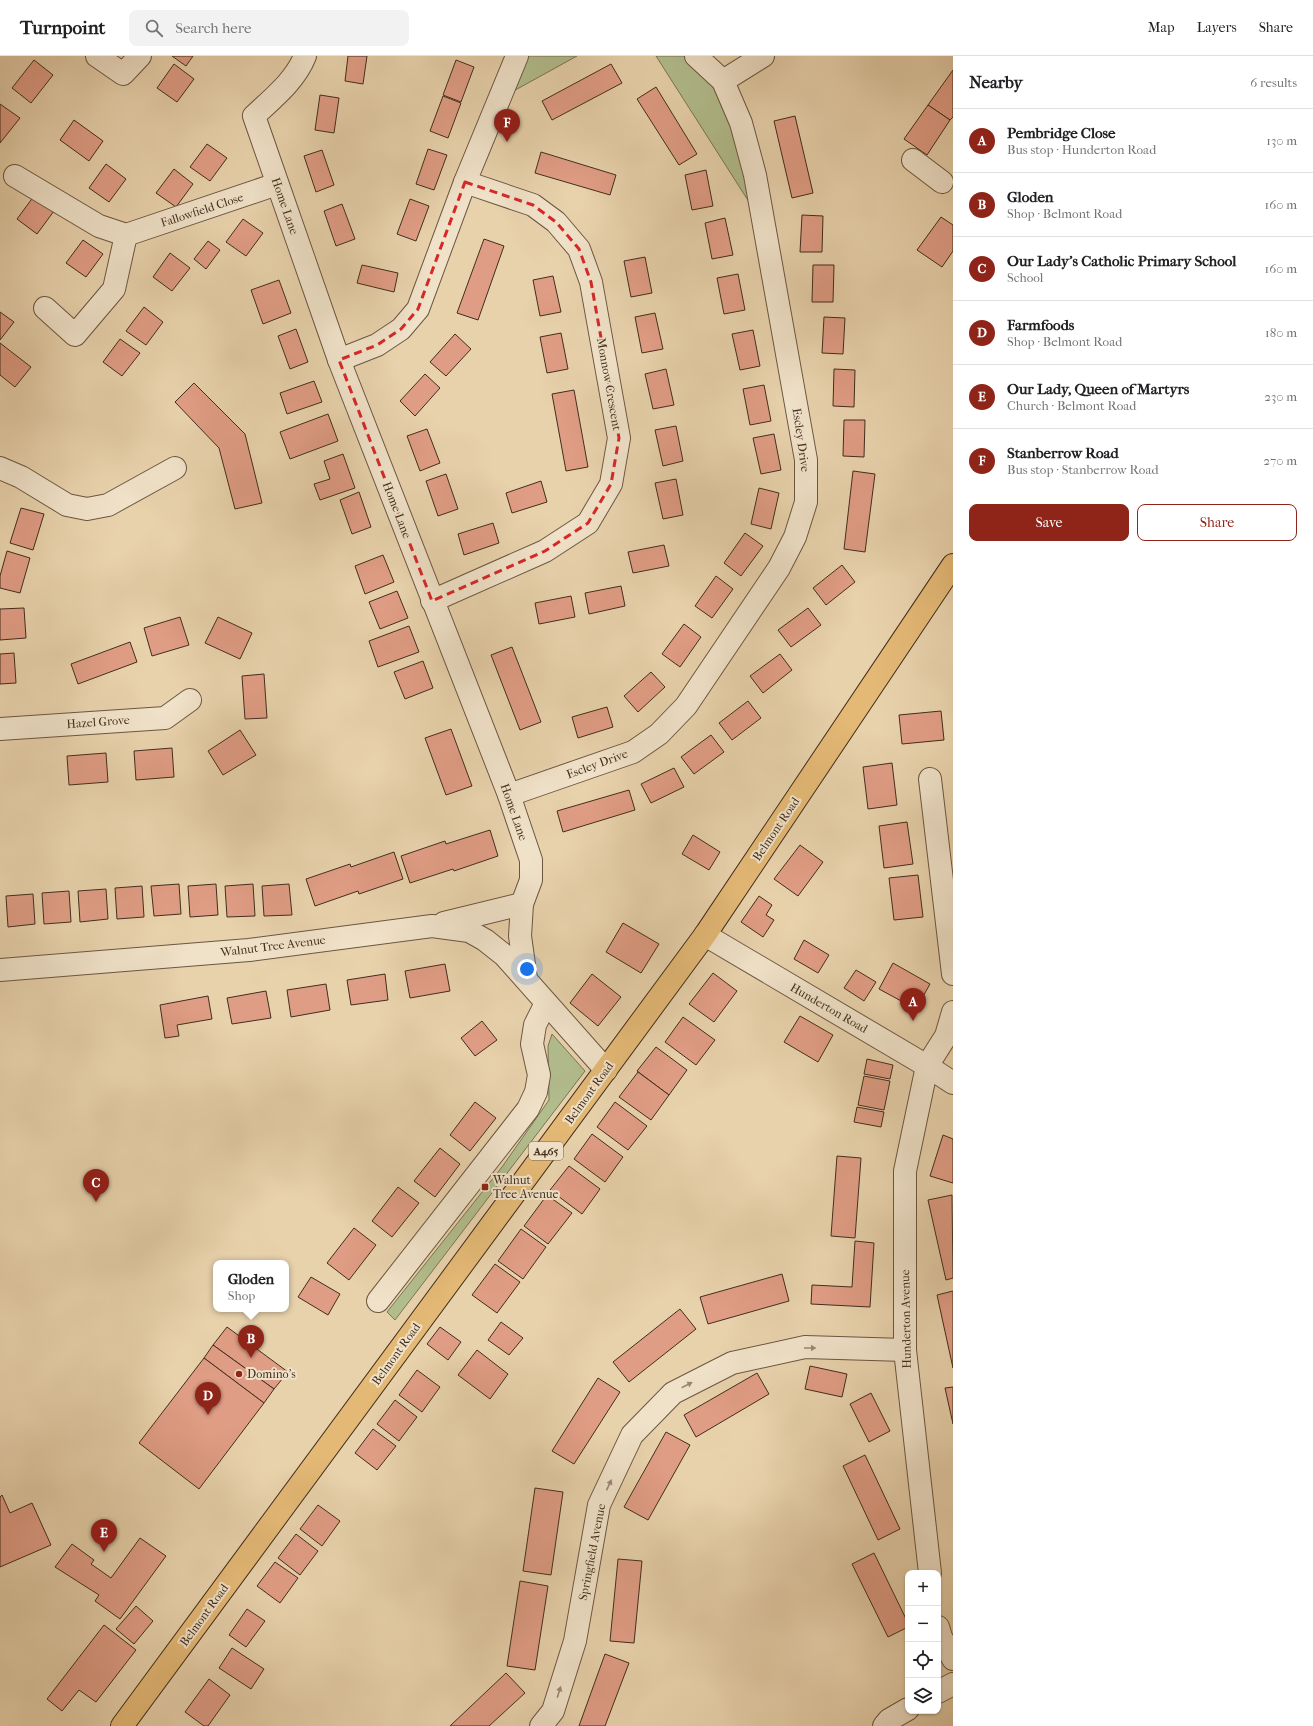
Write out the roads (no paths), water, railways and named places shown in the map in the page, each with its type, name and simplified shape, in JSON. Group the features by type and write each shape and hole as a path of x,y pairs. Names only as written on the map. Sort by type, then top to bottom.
{"highway":[{"name":"Belmont Road","path":"122,1726 705,935 953,565"}],"street":[{"path":"97,56 123,74 140,56"},
{"name":"Home Lane","path":"305,56 300,69 284,88 254,116 339,360 509,795 531,860 531,880 522,904 520,936 526,979"},
{"path":"339,360 377,345 400,329 418,309 465,182 517,56"},
{"name":"Escley Drive","path":"509,795 633,752 659,734 686,706 770,581 795,537 806,502 806,460 755,175 741,123 723,81 696,56"},
{"path":"723,81 763,56"},
{"path":"913,160 942,182"},
{"path":"15,176 99,226 126,235 114,289 75,335 45,308"},
{"name":"Monnow Crescent","path":"432,601 545,550 588,523 611,484 619,438 591,282 579,249 556,222 533,205 465,182"},
{"name":"Fallowfield Close","path":"126,235 277,184"},
{"path":"0,468 22,477 67,505 87,510 108,505 175,468"},
{"name":"Hazel Grove","path":"0,729 165,718 190,700"},
{"path":"930,779 953,974"},
{"path":"432,926 522,904"},
{"name":"Walnut Tree Avenue","path":"0,970 249,950 432,926 469,931 485,940 504,955 606,1070"},
{"name":"Hunderton Road","path":"705,935 953,1083"},
{"path":"378,1301 528,1109 536,1092 538,1075 532,1044 535,1025 546,1003"},
{"path":"926,1066 946,1036 953,1012"},
{"name":"Hunderton Avenue","path":"926,1066 905,1171 905,1350 930,1570"},
{"name":"Springfield Avenue","path":"541,1726 553,1711 575,1641 600,1505 632,1435 673,1393 732,1363 805,1347 905,1350"},
{"path":"941,1634 953,1659"},
{"path":"941,1690 953,1684"},
{"path":"884,1726 889,1720 905,1711"}],"place":[{"name":"Stanberrow Road","path":"507,142"},
{"name":"Pembridge Close","path":"913,1021"},
{"name":"Walnut Tree Avenue","path":"485,1187"},
{"name":"Our Lady's Catholic Primary School","path":"96,1202"},
{"name":"Gloden","path":"251,1358"},
{"name":"Domino's","path":"239,1374"},
{"name":"Farmfoods","path":"208,1415"},
{"name":"Our Lady, Queen of Martyrs","path":"104,1552"}]}
